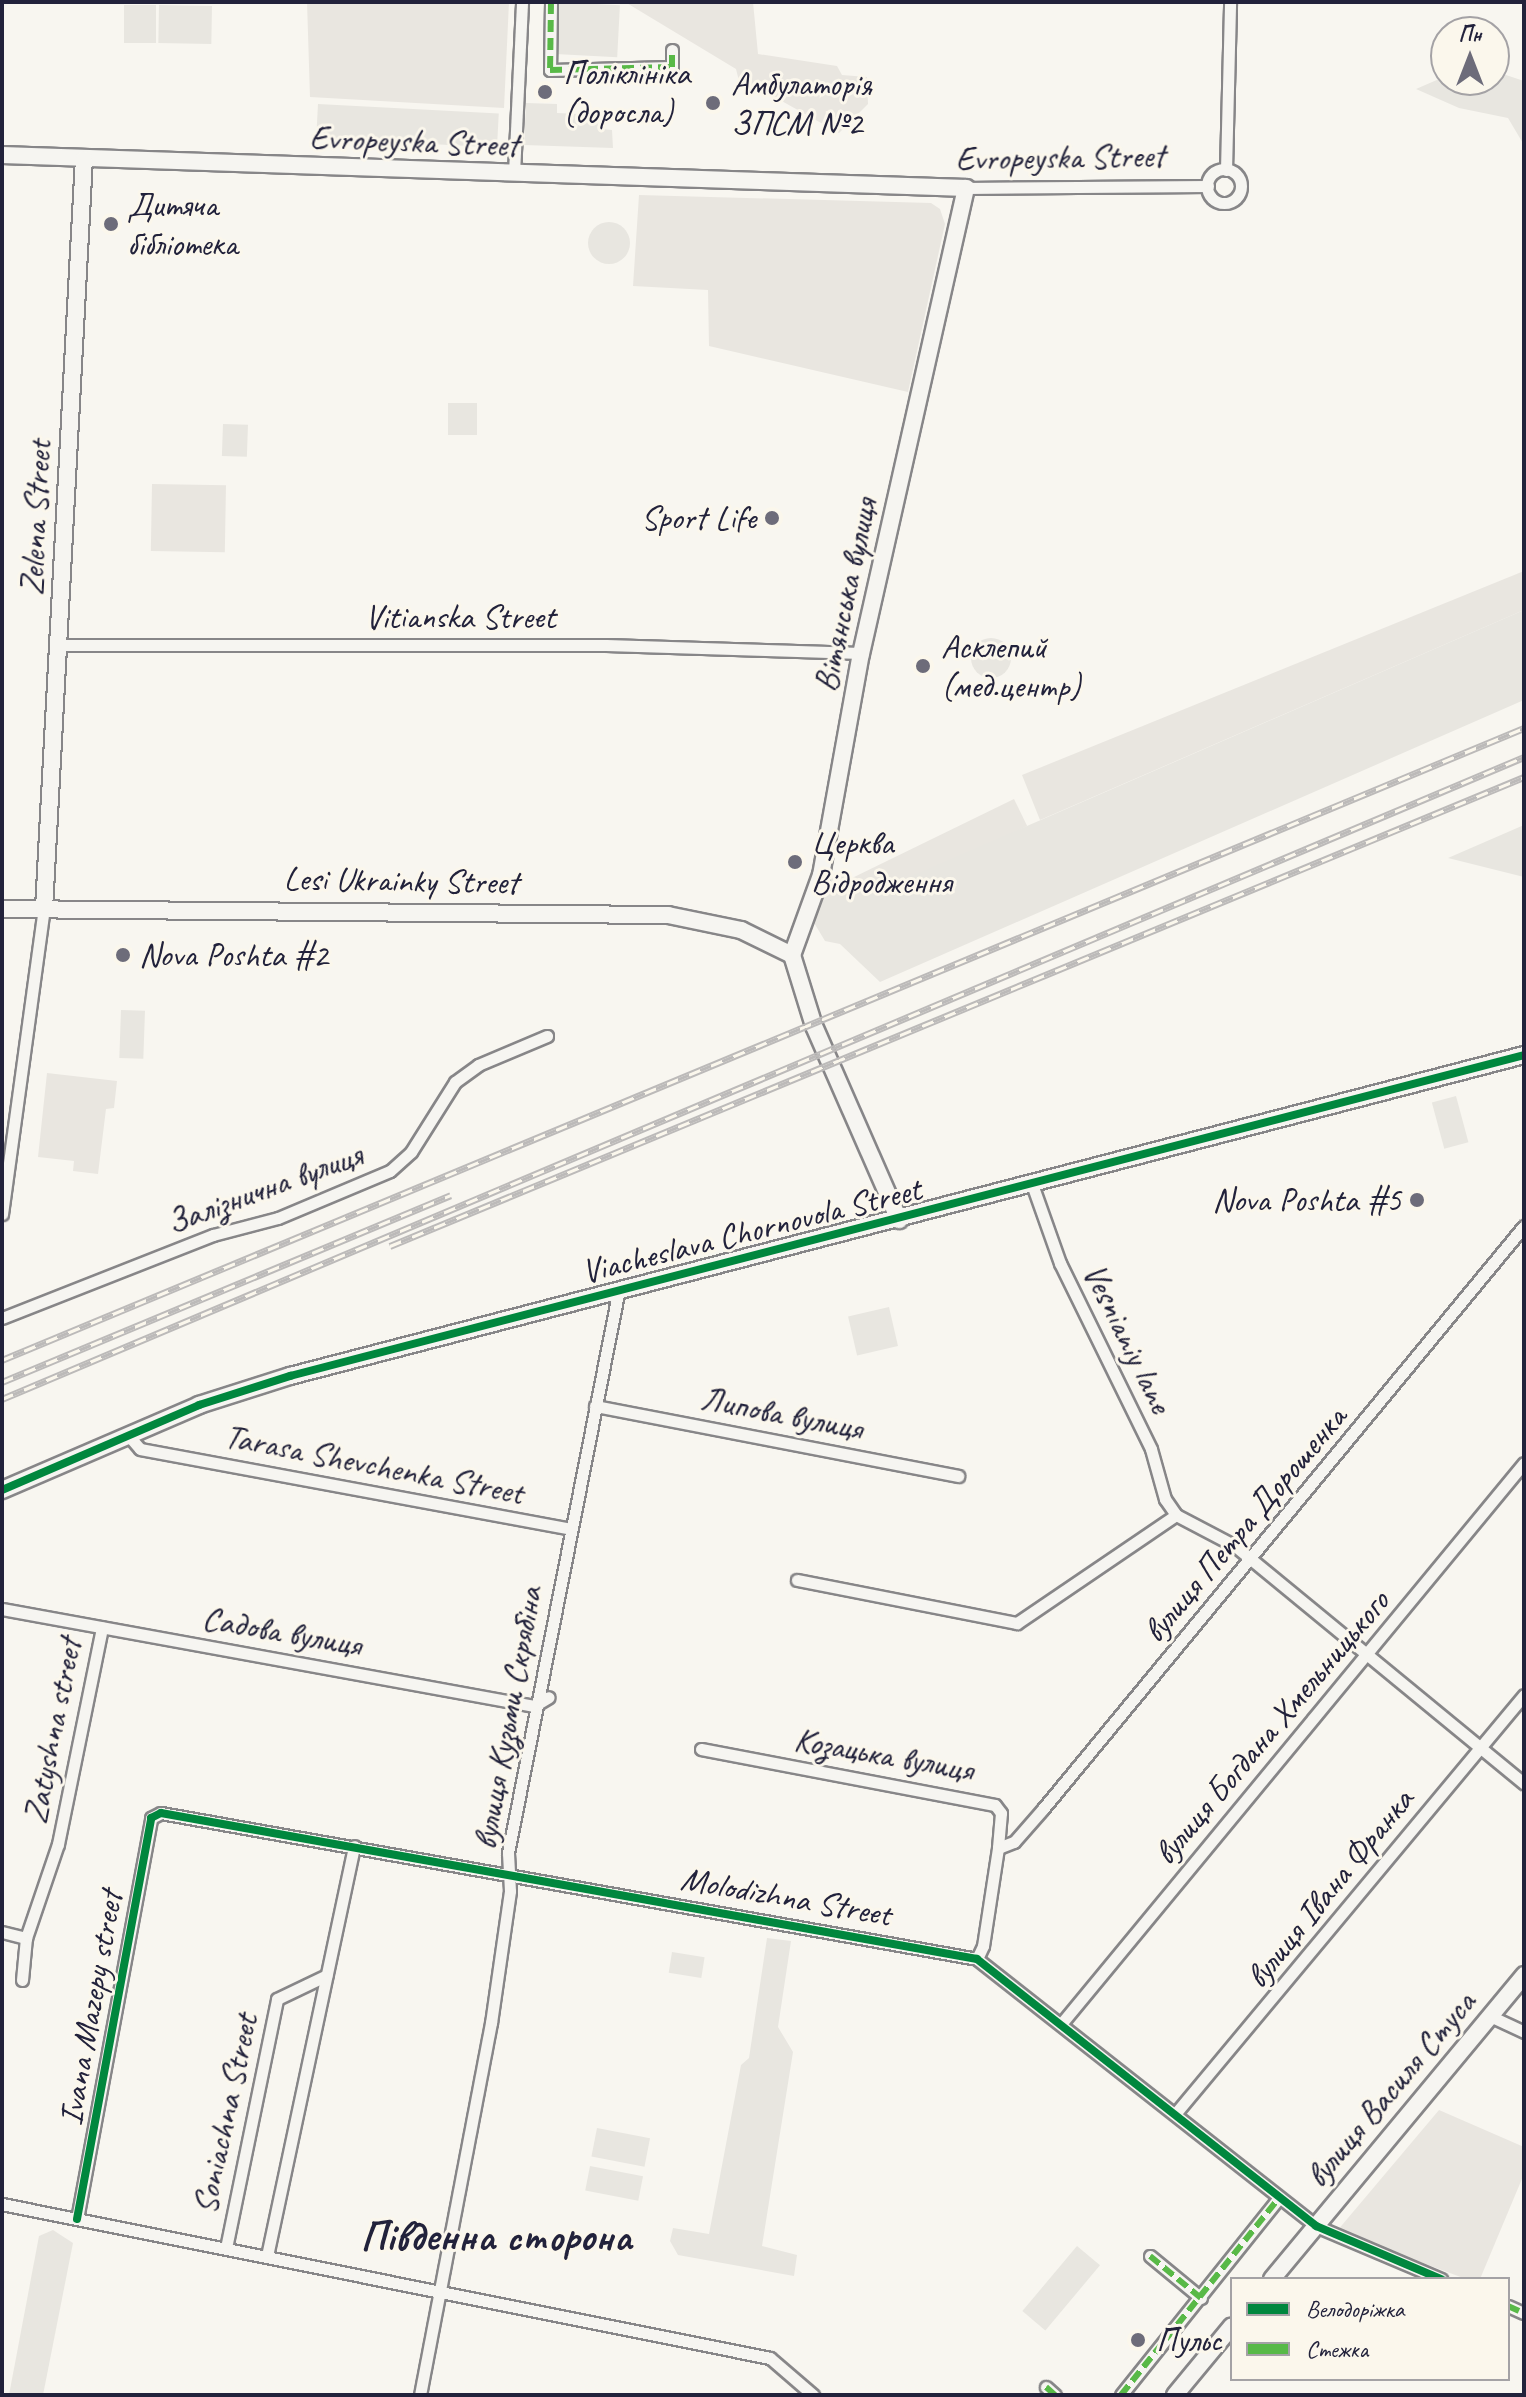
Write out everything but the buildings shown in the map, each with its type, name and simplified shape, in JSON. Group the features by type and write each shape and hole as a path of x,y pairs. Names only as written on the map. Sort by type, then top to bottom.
{"street":[{"path":"514,173 522,2"},
{"path":"551,2 550,70 672,67 672,50"},
{"path":"1226,170 1230,2"},
{"name":"Evropeyska Street","path":"2,155 966,188 1208,186"},
{"name":"Zelena Street","path":"2,1214 44,909 84,159"},
{"name":"Evropeyska Street","path":"1226,170 1239,179 1235,199 1219,202 1208,186 1211,176 1226,170"},
{"name":"Вітянська вулиця","path":"792,955 821,875 861,653 966,188"},
{"name":"Vitianska Street","path":"58,645 606,645 861,653"},
{"name":"Lesi Ukrainky Street","path":"2,909 668,915 741,930 792,955"},
{"path":"792,955 809,1012 899,1220"},
{"name":"Залізнична вулиця","path":"2,1318 213,1235 278,1218 390,1171 411,1152 455,1082 478,1065 547,1036"},
{"name":"Viacheslava Chornovola Street","path":"2,1490 128,1435 290,1376 1523,1056"},
{"name":"Vesnianiy lane","path":"1032,1184 1060,1263 1151,1449 1165,1499 1176,1515"},
{"name":"вулиця Петра Дорошенка","path":"998,1848 1014,1842 1033,1820 1252,1561 1524,1226"},
{"name":"вулиця Кузьми Скрябіна","path":"420,2395 491,2023 510,1873 508,1853 534,1706 619,1289"},
{"name":"Липова вулиця","path":"595,1406 958,1476"},
{"name":"Tarasa Shevchenka Street","path":"128,1435 140,1449 570,1529"},
{"name":"вулиця Богдана Хмельницького","path":"1061,2024 1524,1463"},
{"path":"797,1580 1017,1623 1176,1515 1252,1561 1524,1783"},
{"name":"Садова вулиця","path":"2,1609 534,1706"},
{"name":"Zatyshna street","path":"22,1980 26,1938 58,1844 102,1627"},
{"name":"вулиця Івана Франка","path":"1175,2114 1524,1695"},
{"path":"534,1706 549,1697"},
{"name":"Козацька вулиця","path":"701,1749 985,1800 1001,1813 998,1848 977,1959"},
{"name":"Molodizhna Street","path":"161,1813 510,1873 977,1959 1316,2226 1436,2277"},
{"name":"Ivana Mazepy street","path":"77,2219 151,1818 161,1813"},
{"name":"Soniachna Street","path":"267,2256 354,1846"},
{"path":"2,1932 26,1938"},
{"name":"Soniachna Street","path":"226,2248 277,1999 327,1975"},
{"name":"вулиця Василя Стуса","path":"1274,2277 1524,1975"},
{"path":"1490,2016 1524,2032"},
{"path":"1121,2395 1279,2198"},
{"path":"2,2204 770,2358 813,2395"},
{"path":"1150,2256 1201,2298"},
{"path":"1175,2395 1230,2328"}],"shaded area":[{"path":"307,2 509,2 504,108 310,97"},
{"path":"558,2 620,5 617,57 555,54"},
{"path":"625,2 753,2 758,54 837,66 842,75 867,77 868,104 839,133 762,90 740,85 736,69"},
{"path":"124,5 156,5 156,43 124,43"},
{"path":"159,5 212,6 211,44 158,43"},
{"path":"1510,76 1524,81 1524,145 1508,118 1459,108 1432,96 1510,96"},
{"path":"1430,83 1430,95 1416,89"},
{"path":"526,103 557,104 557,113 601,115 601,129 612,130 613,148 524,145"},
{"path":"318,104 499,113 497,147 316,138"},
{"path":"639,195 931,203 940,209 945,224 908,392 709,346 708,290 633,286"},
{"path":"609,222 624,228 630,243 624,258 609,264 594,258 588,243 594,228"},
{"path":"448,403 477,403 477,435 448,435"},
{"path":"223,424 248,425 247,457 222,456"},
{"path":"152,484 226,485 225,552 151,551"},
{"path":"1524,571 1524,610 1040,820 1022,775"},
{"path":"1524,610 1524,700 880,982 840,944 825,941 813,921 824,877 842,872 857,900"},
{"path":"991,638 1005,644 1011,658 1005,672 991,678 977,672 971,658 977,644"},
{"path":"1014,799 1027,826 859,908 846,881"},
{"path":"1524,825 1524,877 1448,858"},
{"path":"121,1010 145,1011 143,1059 119,1058"},
{"path":"47,1073 117,1081 114,1108 106,1109 98,1174 73,1171 74,1161 38,1157"},
{"path":"1456,1096 1468,1142 1444,1149 1432,1102"},
{"path":"889,1307 898,1346 857,1355 848,1316"},
{"path":"767,1938 791,1941 778,2027 793,2052 762,2246 797,2255 794,2276 678,2255 670,2241 673,2228 709,2234 741,2065 749,2058"},
{"path":"672,1952 705,1957 701,1978 669,1973"},
{"path":"1439,2110 1524,2147 1524,2174 1481,2277 1461,2277 1337,2231"},
{"path":"597,2128 650,2138 644,2167 591,2156"},
{"path":"590,2166 643,2176 638,2201 585,2191"},
{"path":"53,2230 73,2243 43,2395 9,2395 39,2236"},
{"path":"1077,2246 1100,2265 1045,2330 1022,2311"}],"railway":[{"path":"2,1360 1524,728"},
{"path":"2,1399 1524,757"},
{"path":"390,1246 1524,777"},
{"path":"2,1382 451,1195"}],"marked path":[{"path":"551,2 550,70 672,67 672,50"},
{"path":"1121,2395 1279,2198"},
{"path":"1150,2256 1201,2298"},
{"path":"1510,2307 1524,2313"},
{"path":"1046,2387 1055,2395"}],"cycle path":[{"path":"2,1490 199,1405 290,1376 1524,1055"},
{"path":"77,2219 151,1818 161,1813 977,1959 1316,2226 1436,2277"}],"place":[{"name":"Поліклініка (доросла)","path":"545,92"},
{"name":"Амбулаторія ЗПСМ №2","path":"713,103"},
{"name":"Дитяча бібліотека","path":"111,224"},
{"name":"Sport Life","path":"772,518"},
{"name":"Асклепий (мед.центр)","path":"923,666"},
{"name":"Церква Відродження","path":"795,862"},
{"name":"Nova Poshta #2","path":"123,955"},
{"name":"Nova Poshta #5","path":"1417,1200"},
{"name":"Пульс","path":"1138,2340"}],"district":[{"name":"Південна сторона","path":"496,2237"}]}
